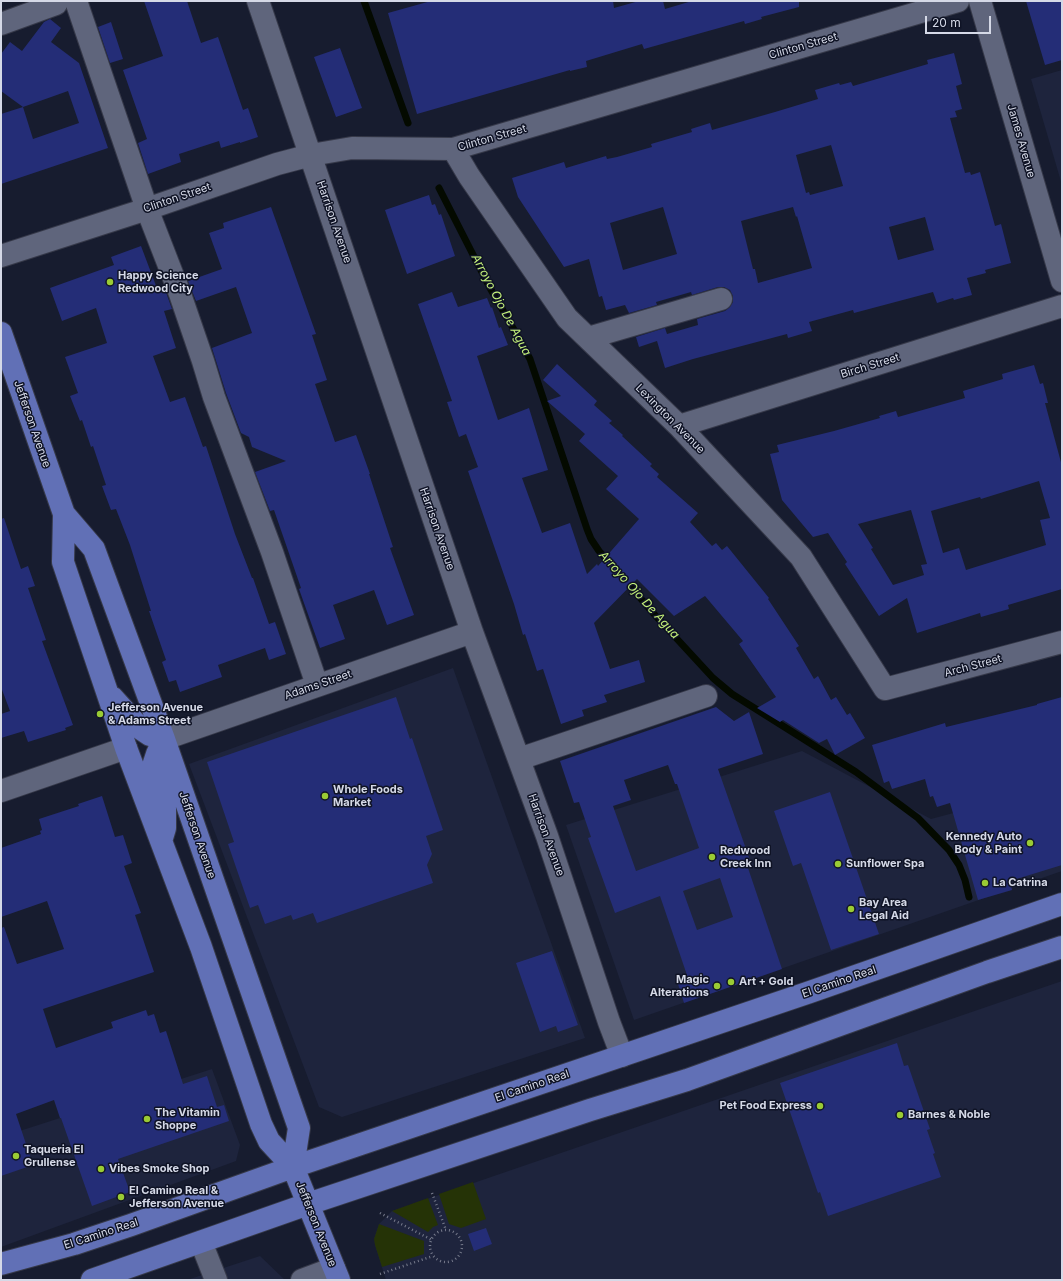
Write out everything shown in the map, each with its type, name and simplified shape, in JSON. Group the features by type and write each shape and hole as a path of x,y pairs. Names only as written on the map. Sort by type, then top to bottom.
{"main road":[{"name":"Jefferson Avenue","path":"1,333 64,514 63,562 126,748 201,947 261,1124 269,1141 293,1167 336,1274"},
{"name":"Jefferson Avenue","path":"64,514 94,549 164,739 299,1128 293,1167"},
{"path":"107,692 141,729 150,735 164,739 156,754 153,766 153,773 165,808 165,828 161,843"},
{"name":"El Camino Real","path":"1,1264 89,1239 293,1167 622,1056 1062,904"},
{"path":"92,1280 308,1204 590,1110 686,1080 1062,946"}],"street":[{"name":"Harrison Avenue","path":"258,1 472,632 547,836 609,1022 622,1056"},
{"name":"Clinton Street","path":"1,256 277,164 311,155 352,148 453,149 958,1"},
{"name":"James Avenue","path":"980,1 1062,282"},
{"path":"1,24 66,2 148,208 178,288 214,397 272,552 318,685"},
{"name":"Lexington Avenue","path":"453,149 469,176 567,318 679,426 801,556 884,689"},
{"path":"588,338 721,299"},
{"name":"Birch Street","path":"679,426 1062,306"},
{"name":"Adams Street","path":"164,739 472,632"},
{"name":"Arch Street","path":"884,689 1062,642"},
{"path":"519,759 706,696"},
{"path":"1,790 126,748"},
{"path":"201,1242 216,1280"},
{"path":"302,1280 336,1274"}],"path":[{"path":"432,1193 446,1230"},
{"path":"380,1214 432,1240"},
{"path":"451,1230 456,1233 462,1241 462,1251 460,1256 456,1259 441,1262 433,1256 430,1248 432,1240 438,1233 451,1230"},
{"path":"380,1274 433,1256"}],"shaded area":[{"path":"1062,70 1062,185 1031,79"},
{"path":"453,668 585,1038 342,1117 319,1107 189,764"},
{"path":"802,751 931,819 1062,784 1062,871 634,1020 566,825"},
{"path":"1062,981 1062,1280 386,1280 374,1239 379,1224 392,1211"},
{"path":"212,1069 240,1145 236,1161 1,1247 1,1137"},
{"path":"260,1256 285,1280 187,1280"}],"green space":[{"path":"473,1182 486,1219 461,1228 449,1224 439,1194"},
{"path":"428,1198 438,1225 433,1227 428,1232 392,1211"},
{"path":"379,1224 424,1241 424,1254 382,1267 374,1239"}],"building":[{"path":"144,1 187,1 201,43 218,37 243,110 248,108 258,137 221,148 219,141 179,154 181,162 148,174 138,143 147,139 123,70 163,56"},
{"path":"431,1 613,1 614,8 639,1 663,1 665,9 692,1 799,1 799,7 761,17 762,19 745,24 744,21 644,49 642,44 586,61 587,67 570,70 417,114 388,13"},
{"path":"1026,1 1062,1 1062,60 1045,65"},
{"path":"50,19 61,28 51,42 79,63 108,148 1,184 1,114 23,107 1,91 1,54 10,42 22,51 44,22","holes":["68,91 79,123 33,139 23,107"]},
{"path":"111,22 123,59 110,63 98,27"},
{"path":"340,48 362,108 336,117 314,57"},
{"path":"954,53 962,84 956,86 962,109 955,111 957,117 950,118 965,173 970,172 971,175 980,172 995,226 1001,224 1011,263 985,270 986,273 967,278 972,295 954,300 953,298 937,303 933,292 854,313 853,310 809,322 812,331 788,338 787,334 665,368 657,341 639,347 636,337 665,328 667,334 698,325 697,319 725,311 730,307 733,302 733,296 730,290 724,287 718,287 692,295 691,292 656,302 657,305 629,313 625,305 606,310 602,296 599,297 589,259 564,267 518,197 512,178 564,162 566,168 606,156 607,159 617,157 652,147 651,144 692,132 691,129 710,123 712,130 818,99 815,90 839,83 840,85 851,82 853,86 928,64 927,60","holes":["831,145 843,186 810,195 809,192 806,193 796,155","663,207 677,254 623,270 610,223","793,207 812,268 758,283 741,221","925,217 934,250 898,260 889,227"]},
{"path":"429,195 432,205 435,204 439,215 441,214 455,256 407,274 385,210"},
{"path":"271,207 316,334 312,335 327,380 315,384 335,442 356,435 393,547 390,548 414,615 387,625 374,590 333,605 345,639 320,648 299,589 301,588 274,510 270,511 255,472 286,461 252,447 249,437 241,433 226,393 212,348 252,333 236,287 196,301 188,281 222,269 209,233 224,228 223,223"},
{"path":"141,246 158,291 165,289 172,309 164,311 176,348 153,356 170,402 185,397 203,447 206,446 235,534 253,578 269,624 275,622 286,654 269,660 265,648 218,665 222,677 180,692 176,680 169,682 162,662 166,660 149,611 151,611 130,545 116,509 111,510 102,486 106,485 93,446 91,447 82,420 80,421 70,396 78,393 65,357 107,343 96,308 62,321 50,288 114,265 111,257"},
{"path":"452,292 458,307 487,298 491,308 492,307 499,328 501,327 508,345 477,356 498,420 529,408 548,470 522,478 542,533 570,523 587,574 597,564 598,566 639,519 606,489 618,476 579,441 585,434 547,401 561,396 543,380 557,364 597,401 594,405 612,421 609,423 652,464 650,466 659,474 657,477 698,513 690,522 712,546 716,543 722,550 727,546 769,598 768,599 799,646 796,648 814,679 818,676 831,700 836,697 847,715 850,713 865,738 835,755 827,739 819,743 783,720 780,722 757,708 776,697 739,644 743,641 705,596 674,616 637,579 594,623 610,669 639,660 645,682 604,695 607,702 582,710 584,716 561,724 543,669 537,671 525,634 523,635 514,604 468,471 478,467 466,434 459,437 447,402 452,401 418,304"},
{"path":"1034,365 1040,384 1043,383 1048,403 1045,403 1062,466 1062,589 1008,605 1009,609 981,617 980,613 917,633 907,598 879,616 845,564 847,562 828,533 813,537 782,500 770,454 779,452 777,445 880,418 879,416 896,411 898,417 965,398 963,391 1003,379 1002,374","holes":["1039,481 1050,518 1040,520 1046,545 966,570 959,548 943,553 931,511 980,497 981,499","911,510 927,564 921,565 924,575 893,585 858,524"]},
{"path":"4,518 21,569 28,566 35,586 28,588 46,640 42,641 73,725 65,728 66,730 28,742 24,731 1,738 1,714 10,711 1,687 1,519"},
{"name":"Whole Foods Market","path":"396,697 410,739 412,738 443,830 426,836 432,854 427,865 433,883 317,923 313,913 293,920 291,915 265,924 258,905 250,908 228,844 234,842 207,762"},
{"path":"1062,697 1062,865 1010,881 1012,890 978,900 950,803 937,807 933,796 930,797 925,779 892,789 889,781 884,783 872,745 945,723 946,727 1037,705"},
{"path":"716,707 734,721 749,712 763,754 718,769 752,866 748,868 782,969 684,1003 678,984 689,981 660,896 615,913 588,838 591,837 579,802 574,803 560,761","holes":["668,765 675,784 677,784 699,848 636,871 613,806 631,800 624,780","720,878 733,917 697,930 683,891"]},
{"path":"830,792 879,934 831,950 801,863 793,866 774,811"},
{"path":"102,796 115,837 123,835 132,863 124,866 141,913 135,915 154,972 43,1009 56,1048 113,1028 111,1022 146,1010 148,1016 154,1014 160,1033 166,1031 183,1084 207,1076 217,1107 224,1105 229,1121 118,1159 130,1192 92,1206 54,1100 16,1114 33,1165 1,1176 1,928 4,927 17,964 64,949 47,901 1,917 1,848 41,834 40,831 42,830 39,819 79,806 78,804"},
{"path":"552,951 578,1025 558,1032 556,1026 540,1032 516,963"},
{"path":"897,1043 904,1066 908,1065 930,1129 927,1130 941,1177 828,1216 820,1192 818,1193 780,1083"},
{"path":"486,1228 492,1244 474,1251 468,1234"}],"waterway":[{"name":"Arroyo Ojo De Agua","path":"364,1 408,123"},
{"name":"Arroyo Ojo De Agua","path":"439,188 490,288 530,359 587,529 591,539 599,551 611,564"},
{"name":"Arroyo Ojo De Agua","path":"624,579 713,678 732,694 856,772 918,818 949,850 959,865 965,880 969,897"}],"place":[{"name":"Happy Science Redwood City","path":"110,282"},
{"name":"Jefferson Avenue & Adams Street","path":"100,714"},
{"name":"Whole Foods Market","path":"325,796"},
{"name":"Kennedy Auto Body & Paint","path":"1030,843"},
{"name":"Redwood Creek Inn","path":"712,857"},
{"name":"Sunflower Spa","path":"838,864"},
{"name":"La Catrina","path":"985,883"},
{"name":"Bay Area Legal Aid","path":"851,909"},
{"name":"Art + Gold","path":"731,982"},
{"name":"Magic Alterations","path":"717,986"},
{"name":"Pet Food Express","path":"820,1106"},
{"name":"Barnes & Noble","path":"900,1115"},
{"name":"The Vitamin Shoppe","path":"147,1119"},
{"name":"Taqueria El Grullense","path":"16,1156"},
{"name":"Vibes Smoke Shop","path":"101,1169"},
{"name":"El Camino Real & Jefferson Avenue","path":"121,1197"}]}
